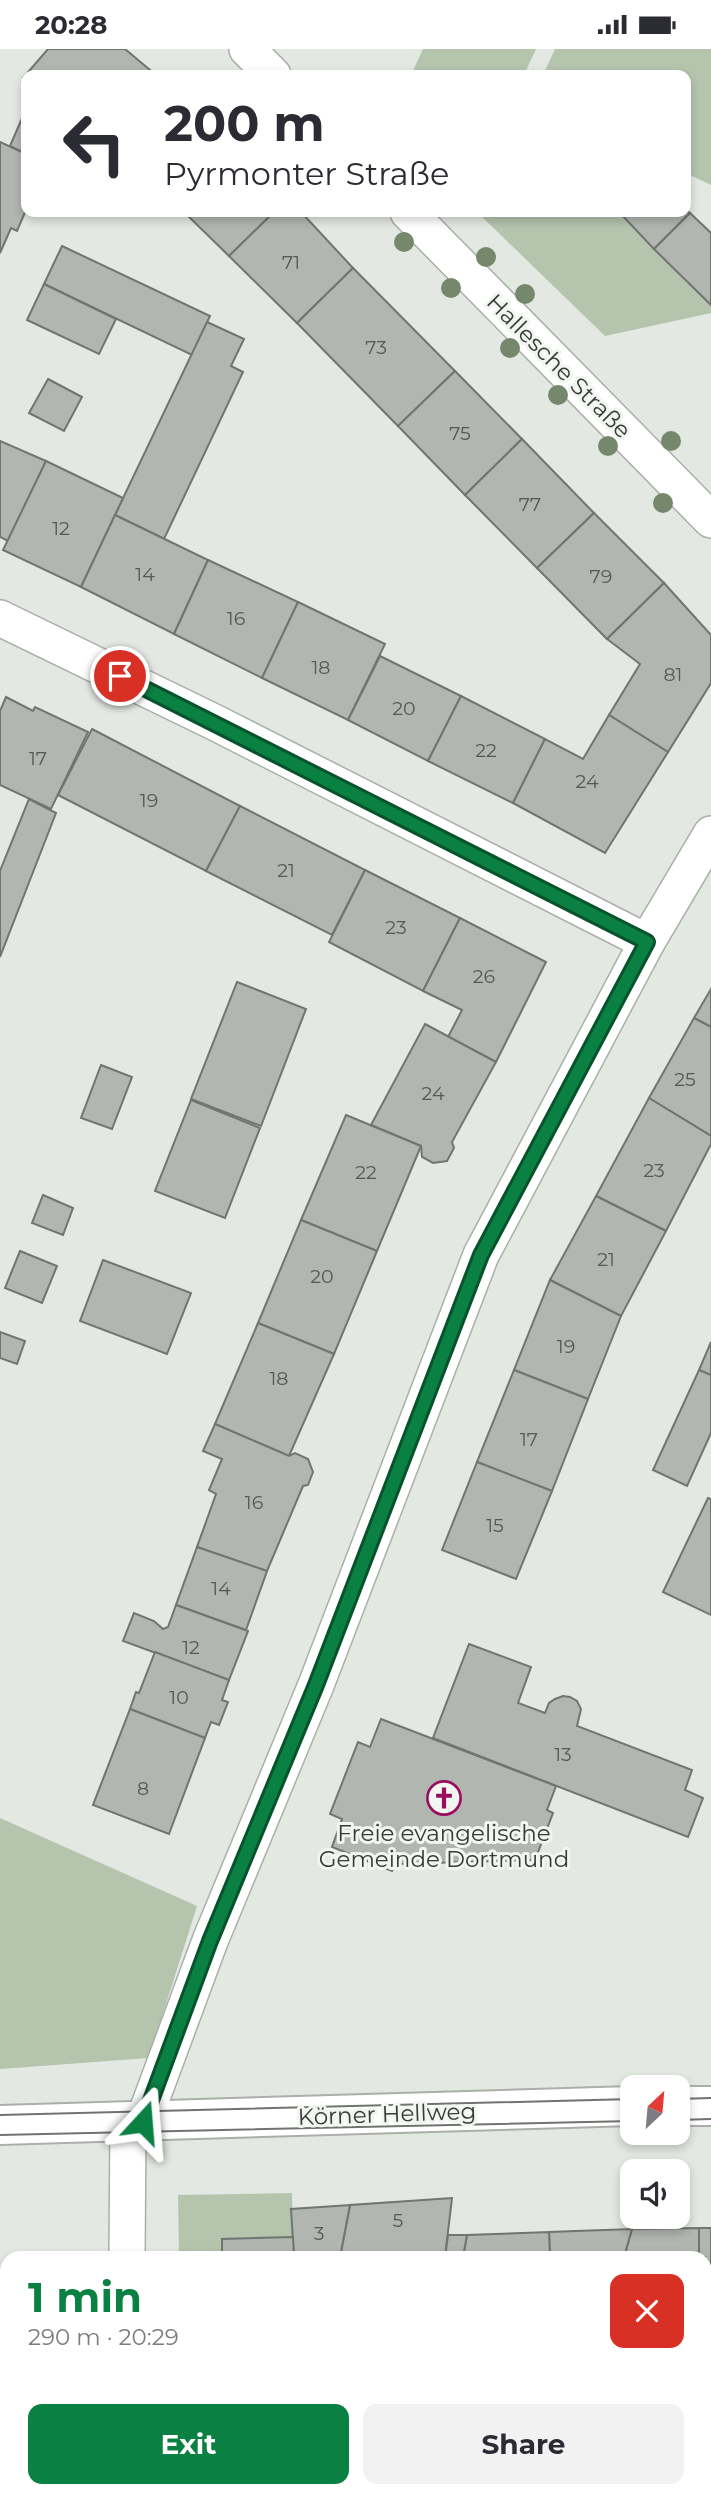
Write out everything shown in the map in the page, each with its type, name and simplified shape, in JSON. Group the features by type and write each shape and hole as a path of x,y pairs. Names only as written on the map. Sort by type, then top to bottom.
{"main road":[{"name":"Körner Hellweg","path":"0,2125 620,2106"},
{"path":"690,2106 711,2106"}],"street":[{"path":"247,49 268,70"},
{"name":"Hallesche Straße","path":"413,217 711,520"},
{"path":"0,618 216,723 647,942"},
{"path":"127,2251 135,2122 316,1685 481,1255 647,942 711,834"}],"green space":[{"path":"423,49 536,49 526,70 413,70"},
{"path":"555,49 711,49 711,185 691,175 691,70 545,70"},
{"path":"482,217 624,217 711,305 711,313 605,336"},
{"path":"0,1818 197,1906 149,2058 0,2069"},
{"path":"292,2193 293,2237 222,2239 222,2251 179,2251 178,2195"}],"building":[{"path":"48,49 125,49 150,70 30,70"},
{"path":"21,121 21,152 10,146"},
{"path":"0,142 21,152 23,217 17,231 11,228 0,253"},
{"path":"691,214 711,233 711,305 654,249 686,217 691,217"},
{"path":"189,217 269,217 229,256"},
{"path":"269,217 306,217 353,268 297,323 229,256"},
{"path":"624,217 686,217 654,249"},
{"path":"62,246 210,316 192,355 44,284"},
{"path":"353,268 455,371 398,426 297,323"},
{"path":"44,284 116,319 99,354 27,320"},
{"path":"207,322 244,339 231,366 243,372 164,539 115,515"},
{"path":"455,371 522,439 465,495 398,426"},
{"path":"48,379 82,397 64,431 29,413"},
{"path":"522,439 594,513 537,568 465,495"},
{"path":"0,441 46,461 8,541 0,537"},
{"path":"46,461 123,498 81,587 3,550"},
{"path":"594,513 664,583 607,639 537,568"},
{"path":"115,515 208,560 174,634 81,587"},
{"path":"208,560 298,602 262,678 174,634"},
{"path":"664,583 711,635 711,683 668,752 609,715 640,664 607,639"},
{"path":"298,602 385,644 348,720 262,678"},
{"path":"380,656 461,696 428,761 348,720"},
{"path":"461,696 545,739 513,803 428,761"},
{"path":"6,697 33,711 35,707 88,732 51,809 0,785 0,711"},
{"path":"609,715 668,752 605,853 513,803 545,739 583,759"},
{"path":"92,729 240,806 206,871 58,795"},
{"path":"29,799 56,813 0,957 0,871"},
{"path":"240,806 365,870 332,935 206,871"},
{"path":"365,870 460,918 423,991 329,942"},
{"path":"460,918 546,962 496,1062 448,1037 462,1010 423,991"},
{"path":"237,982 306,1009 261,1126 191,1099"},
{"path":"711,989 711,1027 694,1018"},
{"path":"694,1018 711,1027 711,1136 649,1098"},
{"path":"425,1024 496,1062 452,1142 454,1148 447,1161 433,1163 422,1157 421,1146 371,1125"},
{"path":"101,1065 132,1077 112,1129 81,1118"},
{"path":"649,1098 711,1136 711,1144 666,1231 596,1196"},
{"path":"191,1100 260,1128 225,1218 155,1191"},
{"path":"346,1115 421,1146 377,1251 301,1220"},
{"path":"43,1195 73,1208 63,1235 32,1223"},
{"path":"596,1196 666,1231 621,1316 550,1280"},
{"path":"301,1220 377,1251 334,1354 258,1323"},
{"path":"20,1251 57,1266 42,1303 5,1288"},
{"path":"103,1260 191,1293 167,1354 80,1321"},
{"path":"550,1280 621,1316 588,1399 514,1370"},
{"path":"258,1323 334,1354 289,1456 215,1424"},
{"path":"0,1332 25,1341 17,1364 0,1358"},
{"path":"711,1342 711,1375 699,1370"},
{"path":"514,1370 588,1399 552,1491 477,1462"},
{"path":"699,1370 711,1375 711,1433 687,1486 653,1470"},
{"path":"215,1424 289,1456 295,1453 308,1459 313,1472 308,1485 303,1486 267,1571 197,1547 216,1494 209,1490 222,1459 203,1451"},
{"path":"477,1462 552,1491 516,1579 442,1550"},
{"path":"708,1498 711,1499 711,1615 663,1592"},
{"path":"197,1547 267,1571 246,1630 176,1605"},
{"path":"176,1605 248,1631 229,1680 123,1641 134,1613 154,1621 163,1629 168,1627"},
{"path":"469,1644 531,1667 518,1703 545,1713 549,1703 555,1699 570,1697 577,1701 581,1709 577,1726 692,1770 685,1790 703,1798 688,1837 433,1738"},
{"path":"155,1652 229,1680 222,1700 228,1702 219,1725 211,1722 205,1738 130,1709"},
{"path":"130,1709 205,1738 169,1834 93,1805"},
{"name":"Freie evangelische Gemeinde Dortmund","path":"381,1719 556,1786 547,1810 553,1813 535,1860 395,1864 392,1871 332,1847 342,1819 330,1814 358,1742 370,1747"},
{"path":"452,2198 446,2251 341,2251 350,2205"},
{"path":"350,2205 341,2251 294,2251 291,2209"},
{"path":"699,2228 699,2251 626,2251 632,2229"},
{"path":"699,2228 711,2228 711,2251 699,2251"},
{"path":"632,2229 626,2251 550,2251 549,2232"},
{"path":"549,2232 550,2251 464,2251 467,2235"},
{"path":"448,2235 467,2235 464,2251 446,2251"},
{"path":"293,2237 294,2251 222,2251 222,2239"}],"tram line":[{"path":"690,2099 711,2098"},
{"path":"0,2115 620,2099"},
{"path":"690,2120 711,2119"},
{"path":"0,2135 620,2121"}],"place":[{"name":"Freie evangelische Gemeinde Dortmund","path":"444,1798"}],"route":[{"path":"120,676 647,942 481,1255 316,1685 210,1941 143,2122"}]}
